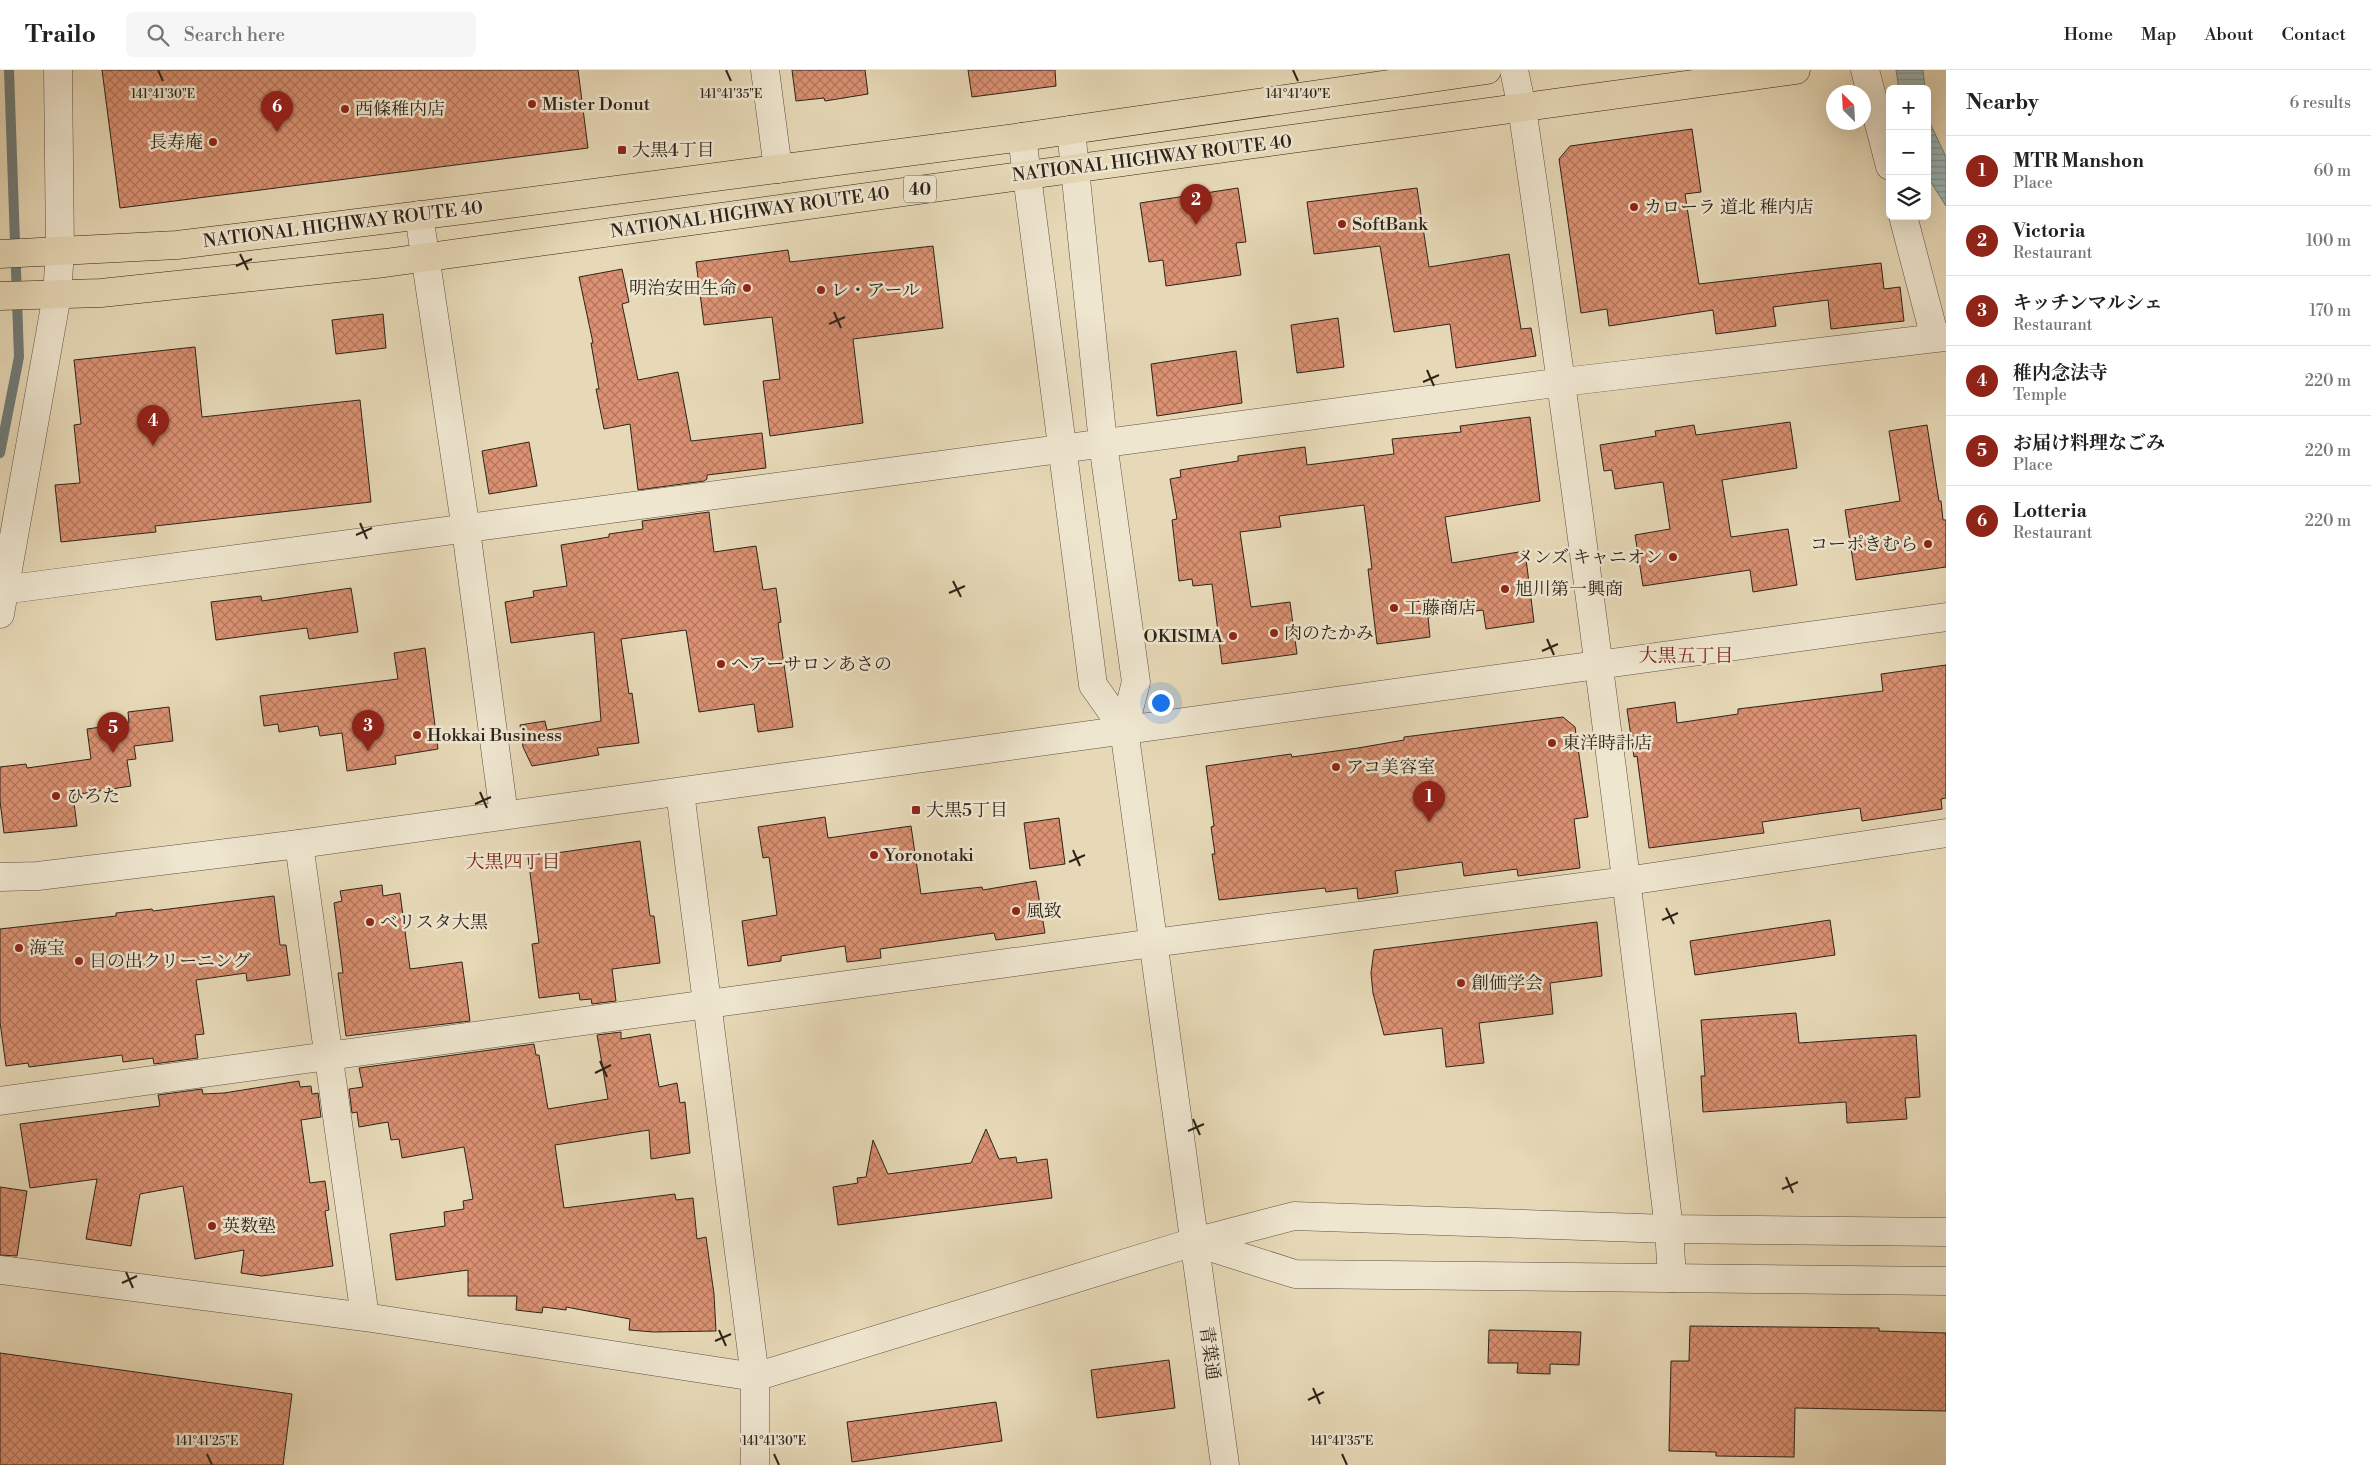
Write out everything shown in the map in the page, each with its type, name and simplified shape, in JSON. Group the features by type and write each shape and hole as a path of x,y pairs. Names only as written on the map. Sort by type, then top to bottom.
{"highway":[{"name":"NATIONAL HIGHWAY ROUTE 40","path":"5,254 177,245 419,215 1022,137 1487,70"},
{"name":"NATIONAL HIGHWAY ROUTE 40","path":"3,296 50,296 202,284 425,258 1796,70"}],"street":[{"path":"58,70 50,296 2,602 466,530 1063,448 1562,382 1940,337 1904,220"},
{"path":"765,70 778,168"},
{"path":"1514,70 1522,108 1562,382 1600,666 1628,881 1669,1229 1672,1278"},
{"path":"1865,70 1886,151"},
{"path":"1072,130 1103,443 1136,682 1124,729"},
{"path":"1022,137 1093,685 1124,729"},
{"path":"419,215 466,530 504,815"},
{"path":"0,877 38,876 299,844 1946,617"},
{"name":"青葉通","path":"1124,729 1225,1465"},
{"path":"680,792 755,1377 755,1465"},
{"path":"0,1101 1153,943 1628,881 1946,833"},
{"path":"299,844 365,1317"},
{"path":"0,1270 365,1317 755,1377 1194,1242 1294,1216 1669,1229 1946,1232"},
{"path":"1194,1242 1295,1274 1946,1281"}],"water":[{"path":"1896,70 1923,70 1925,85 1898,85"},
{"path":"1931,125 1946,157 1946,206 1931,182"}],"building":[{"name":"西條稚内店","path":"102,70 578,70 588,148 120,208"},
{"path":"792,70 865,70 868,94 825,101 824,98 796,101"},
{"path":"968,70 1055,70 1056,86 972,97"},
{"path":"1692,129 1701,192 1685,194 1699,284 1881,263 1884,289 1900,287 1904,321 1831,329 1828,300 1773,307 1776,326 1716,334 1713,310 1609,326 1607,309 1581,313 1559,159 1570,146"},
{"path":"1238,188 1246,242 1236,243 1241,275 1166,286 1163,260 1149,262 1140,203"},
{"path":"1417,188 1429,267 1509,254 1521,329 1531,328 1536,356 1456,368 1450,324 1394,332 1380,246 1314,254 1307,202"},
{"path":"933,246 943,328 853,339 863,423 770,436 763,381 780,379 772,317 704,325 696,262 788,250 790,262"},
{"path":"622,269 629,302 622,304 638,380 678,372 691,441 762,433 766,468 707,475 707,479 704,481 638,490 630,424 604,429 596,389 599,389 591,343 593,343 579,277"},
{"path":"383,314 386,348 336,354 332,320"},
{"path":"1338,318 1344,367 1297,373 1291,325"},
{"path":"195,347 202,417 360,400 371,502 155,526 156,532 61,542 55,485 80,483 74,425 81,424 74,360"},
{"path":"1236,351 1242,403 1157,416 1151,364"},
{"path":"1530,417 1540,501 1445,517 1452,563 1525,551 1534,622 1486,629 1483,610 1428,617 1430,637 1377,644 1368,569 1372,569 1364,505 1279,516 1281,527 1240,532 1251,607 1290,602 1297,654 1222,664 1212,584 1193,586 1192,579 1179,581 1172,520 1177,519 1170,479 1181,477 1180,470 1238,461 1238,456 1305,447 1307,465 1394,454 1392,439 1461,432 1460,426"},
{"path":"1790,422 1797,468 1722,480 1731,537 1788,529 1797,585 1753,592 1750,570 1643,586 1635,535 1670,529 1663,482 1615,489 1612,470 1604,471 1600,445 1656,436 1655,431 1694,425 1696,435"},
{"path":"1927,425 1939,501 1941,501 1943,520 1946,520 1946,567 1856,580 1845,510 1900,501 1889,431"},
{"path":"529,442 537,486 489,494 482,451"},
{"path":"709,512 714,552 756,546 763,590 776,588 781,622 778,623 793,727 758,732 754,704 699,712 686,630 621,639 629,694 632,693 639,743 597,748 599,755 532,766 523,747 520,725 545,721 547,730 601,721 594,632 511,643 505,602 534,597 533,591 567,586 561,545 609,537 609,534 643,529 642,521"},
{"path":"351,588 358,632 309,639 307,628 216,640 211,602 261,596 262,601"},
{"path":"425,648 438,749 395,756 396,764 347,771 342,733 320,736 318,726 279,732 278,724 264,726 260,696 398,679 394,653"},
{"path":"1946,665 1946,798 1941,799 1942,809 1862,821 1860,808 1762,822 1764,833 1649,848 1637,756 1634,757 1627,709 1675,702 1677,723 1738,714 1738,709 1883,691 1881,674"},
{"path":"169,707 173,741 134,746 136,759 127,760 131,786 73,795 77,826 4,833 0,801 0,767 26,764 27,768 91,759 87,729 129,723 128,712"},
{"path":"1563,717 1575,727 1588,817 1574,819 1580,868 1518,876 1517,869 1464,876 1462,862 1395,871 1398,893 1358,899 1357,888 1326,892 1325,888 1219,900 1212,854 1215,854 1211,827 1214,826 1206,766 1291,754 1292,757 1358,748 1404,740 1404,737"},
{"path":"825,817 828,838 911,826 921,894 982,887 983,890 1036,881 1045,933 996,940 994,933 880,949 881,958 847,962 845,946 781,956 781,961 748,966 742,921 777,915 769,857 763,858 758,827"},
{"path":"1059,818 1065,864 1030,869 1024,823"},
{"path":"640,841 650,916 654,916 660,963 612,969 616,1001 592,1004 591,999 580,1000 579,993 539,998 532,944 539,943 528,857"},
{"path":"382,885 383,896 400,893 410,969 462,962 470,1021 346,1036 338,973 343,973 334,903 342,901 340,891"},
{"path":"274,896 280,945 286,945 290,975 247,981 246,973 196,980 204,1034 195,1035 198,1058 154,1064 153,1058 123,1062 122,1055 29,1067 28,1063 6,1066 0,1022 0,929 116,916 116,913 152,909 153,911"},
{"path":"1830,920 1835,955 1695,975 1690,941"},
{"name":"創価学会","path":"1597,922 1602,976 1550,983 1553,1014 1479,1023 1484,1063 1446,1067 1442,1028 1384,1035 1373,993 1371,973 1374,950"},
{"path":"1796,1013 1799,1043 1916,1035 1920,1097 1905,1098 1907,1119 1847,1123 1846,1102 1703,1112 1701,1076 1705,1076 1701,1020"},
{"path":"621,1032 621,1039 650,1034 659,1087 677,1083 680,1103 685,1102 690,1153 651,1159 649,1130 555,1145 564,1208 675,1194 676,1200 693,1198 697,1239 706,1237 714,1294 716,1331 654,1332 629,1330 630,1319 566,1307 566,1310 543,1307 542,1313 516,1310 517,1296 468,1296 468,1270 396,1280 390,1234 445,1226 444,1212 464,1209 463,1201 473,1199 464,1147 402,1158 399,1139 391,1140 388,1122 359,1127 357,1112 352,1113 349,1089 363,1087 359,1068 534,1044 536,1055 539,1055 548,1109 608,1099 597,1035"},
{"path":"299,1081 300,1087 311,1086 312,1094 318,1093 321,1117 301,1120 310,1183 325,1181 329,1210 325,1211 333,1266 262,1276 241,1273 244,1250 195,1259 183,1186 140,1194 131,1246 86,1239 97,1179 30,1188 20,1124 160,1106 158,1095 202,1089 203,1094 224,1093"},
{"path":"986,1129 999,1159 1016,1157 1017,1163 1047,1159 1052,1198 838,1225 833,1187 858,1183 857,1178 866,1177 873,1140 888,1174 971,1163"},
{"path":"0,1187 27,1191 17,1256 0,1255"},
{"path":"1690,1326 1879,1328 1879,1331 1946,1333 1946,1411 1795,1408 1794,1457 1716,1456 1716,1452 1669,1451 1671,1361 1689,1361"},
{"path":"1489,1330 1581,1332 1579,1365 1550,1364 1550,1374 1517,1373 1518,1363 1488,1363"},
{"path":"0,1353 292,1394 283,1465 0,1465"},
{"path":"1169,1360 1175,1408 1097,1418 1091,1370"},
{"path":"996,1402 1002,1441 852,1462 847,1422"}],"waterway":[{"path":"0,453 19,357 9,70"}],"place":[{"name":"Mister Donut","path":"532,104"},
{"name":"西條稚内店","path":"345,109"},
{"name":"Lotteria","path":"277,132"},
{"name":"長寿庵","path":"213,142"},
{"name":"大黒4丁目","path":"622,150"},
{"name":"カローラ 道北 稚内店","path":"1634,207"},
{"name":"SoftBank","path":"1342,224"},
{"name":"Victoria","path":"1196,225"},
{"name":"明治安田生命","path":"747,288"},
{"name":"レ・アール","path":"821,290"},
{"name":"稚内念法寺","path":"153,446"},
{"name":"コーポきむら","path":"1928,544"},
{"name":"メンズ キャニオン","path":"1673,557"},
{"name":"旭川第一興商","path":"1505,589"},
{"name":"工藤商店","path":"1394,608"},
{"name":"肉のたかみ","path":"1274,633"},
{"name":"OKISIMA","path":"1233,636"},
{"name":"ヘアーサロンあさの","path":"721,664"},
{"name":"Hokkai Business","path":"417,735"},
{"name":"東洋時計店","path":"1552,743"},
{"name":"キッチンマルシェ","path":"368,751"},
{"name":"お届け料理なごみ","path":"113,753"},
{"name":"アコ美容室","path":"1336,767"},
{"name":"ひろた","path":"56,796"},
{"name":"大黒5丁目","path":"916,810"},
{"name":"MTR Manshon","path":"1429,822"},
{"name":"Yoronotaki","path":"874,855"},
{"name":"風致","path":"1016,911"},
{"name":"ベリスタ大黒","path":"370,922"},
{"name":"海宝","path":"19,948"},
{"name":"日の出クリーニング","path":"79,961"},
{"name":"創価学会","path":"1461,983"},
{"name":"英数塾","path":"212,1226"}],"district":[{"name":"大黒五丁目","path":"1686,655"},
{"name":"大黒四丁目","path":"513,861"}]}
